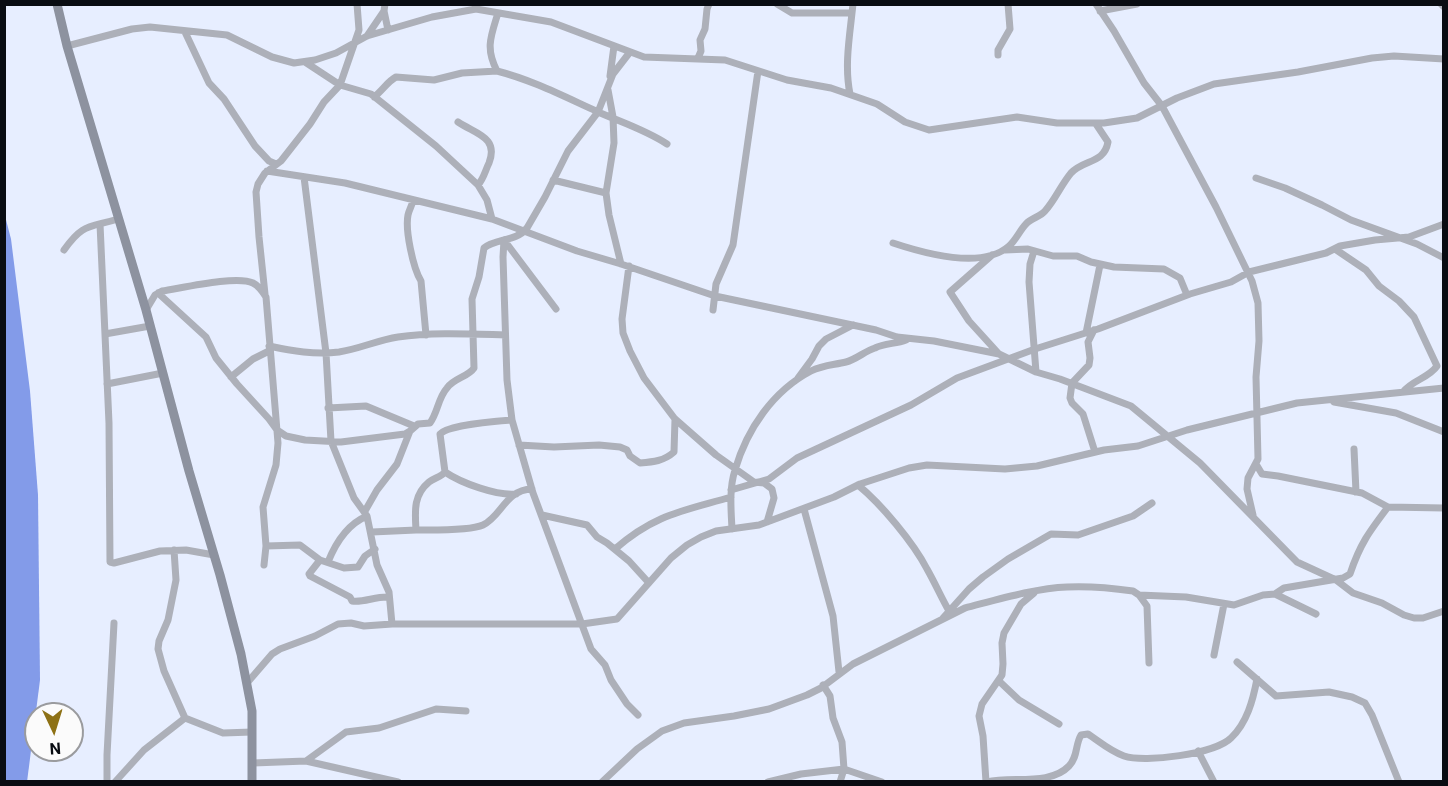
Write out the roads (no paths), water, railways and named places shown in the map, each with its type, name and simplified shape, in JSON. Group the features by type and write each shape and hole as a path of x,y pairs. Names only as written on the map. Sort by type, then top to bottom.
{"street":[{"path":"57,4 67,46 146,310 248,684 252,711 252,782"},
{"path":"264,565 266,546 263,507 276,465 278,443 256,192 260,178 281,161 324,102 340,86 357,41 359,19 357,4"},
{"path":"698,58 709,4"},
{"path":"777,4 792,13 852,13"},
{"path":"850,94 847,72 853,4"},
{"path":"998,54 1010,29 1008,4"},
{"path":"1137,4 1098,8 1144,83 1162,106 1249,273 1258,303 1258,451 1256,464 1248,478 1247,489 1253,515"},
{"path":"67,46 142,27 227,35 256,51 283,61 305,62 336,53 367,36 459,11 485,7 498,13 551,22 644,57 724,60 787,80 825,86 877,104 915,126 929,130 1017,117 1057,123 1096,124 1137,118 1187,93 1227,82 1276,76 1372,58 1394,56 1443,59"},
{"path":"367,36 384,8"},
{"path":"384,8 388,30"},
{"path":"497,71 490,58 489,50 498,13"},
{"path":"185,32 210,82 255,146 269,161 276,164"},
{"path":"614,46 608,85 614,143 606,193 609,215 625,265 622,319 625,341 644,378 675,419 735,470 772,489 774,498 767,522"},
{"path":"278,443 293,439 348,442 368,437 398,435 430,423 446,388 453,380 473,371 472,295 479,277 484,248 486,245 514,237 525,230 568,151 598,112 608,85 630,52"},
{"path":"1434,59 1443,54"},
{"path":"485,72 490,58"},
{"path":"305,62 340,86 363,91 374,97 436,146 478,185 487,200 492,219"},
{"path":"713,310 716,284 733,245 758,70"},
{"path":"374,97 391,79 396,77 435,80 462,74 497,71 565,95 598,112 653,134 667,144"},
{"path":"458,122 489,141 492,148 484,179 478,185"},
{"path":"999,354 969,321 950,292 998,252 1010,245 1027,222 1046,210 1074,170 1100,157 1107,150 1108,142 1096,124"},
{"path":"267,171 345,183 492,219 576,251 715,296 908,339 934,341 999,354 1036,372 1131,406 1200,463 1297,562 1336,579 1353,593 1414,618 1423,618 1443,611"},
{"path":"304,177 326,353 331,441 354,498 366,513 372,532 377,565 386,582 392,624"},
{"path":"1256,178 1285,188 1351,220 1403,238 1443,258"},
{"path":"553,180 606,193"},
{"path":"413,201 408,214 408,229 417,274 421,281 426,335"},
{"path":"64,250 85,227 118,219"},
{"path":"100,224 107,384 110,562 114,563 160,550 214,555"},
{"path":"615,549 630,536 658,519 759,483 780,472 797,458 911,405 957,378 1187,295 1231,282 1249,273 1361,242 1403,238 1443,224"},
{"path":"504,240 556,309"},
{"path":"504,240 507,389 519,445 532,489 591,649 606,665 611,680 627,705 638,715"},
{"path":"893,243 926,253 961,259 1028,249 1053,256 1077,256 1100,265 1164,269 1180,278 1187,295"},
{"path":"1335,249 1366,270 1379,286 1399,301 1418,323 1437,366 1403,392"},
{"path":"1034,252 1030,264 1029,282 1036,372"},
{"path":"1086,333 1100,265"},
{"path":"146,310 158,293 221,282 248,281 257,285 266,297"},
{"path":"158,293 206,337 216,358 277,430 293,439"},
{"path":"105,334 150,326"},
{"path":"795,382 826,339 853,326"},
{"path":"1094,330 1088,342 1089,365 1072,383 1070,398 1072,404 1083,414 1095,452"},
{"path":"231,377 269,348 326,353 397,337 505,335"},
{"path":"732,529 731,494 735,470 751,432 772,400 795,382 822,367 850,361 874,348 908,339"},
{"path":"107,384 163,373"},
{"path":"248,684 272,654 280,648 315,636 338,624 351,623 364,626 582,624 617,619 660,568 687,545 716,531 759,525 804,509 858,485 909,468 927,465 1005,469 1054,463 1095,452 1138,446 1297,403 1443,388"},
{"path":"1322,400 1396,413 1443,432"},
{"path":"328,408 366,406 412,429"},
{"path":"519,445 609,446 627,450 630,456 640,463 662,460 674,452 675,419"},
{"path":"512,420 488,421 442,430 440,434 445,472 453,478 492,493 516,494"},
{"path":"389,597 352,601 350,597 309,574 332,552 351,524 366,513 377,490 397,464 412,429"},
{"path":"1354,449 1356,492"},
{"path":"1256,464 1262,474 1267,476 1278,476 1356,492 1388,507 1443,508"},
{"path":"416,530 415,502 418,494 431,481 445,472"},
{"path":"858,485 870,495 903,534 927,568 949,611"},
{"path":"372,532 483,525 516,494 525,489 532,489"},
{"path":"941,620 983,577 1008,559 1051,534 1078,535 1133,516 1152,504"},
{"path":"602,782 649,738 675,725 769,709 813,692 839,672 965,608 1036,591 1084,586 1127,590 1139,595 1186,597 1224,604 1240,604 1263,595 1275,594 1284,588 1336,579 1350,574 1355,556 1388,507"},
{"path":"804,509 833,616 839,672"},
{"path":"542,515 586,525 597,537 615,549 649,583"},
{"path":"266,546 300,545 324,561 344,568 358,567 365,556 375,549"},
{"path":"174,550 176,580 168,620 158,649 164,671 186,718 223,733 252,732"},
{"path":"1036,591 1021,604 1004,633 1003,670 999,681 982,704 979,716 983,736 986,782 1056,776 1074,759 1078,740 1084,734 1088,734 1104,746 1125,756 1152,758 1198,752 1224,743 1234,735 1250,709 1257,680"},
{"path":"1275,594 1316,614"},
{"path":"1139,595 1147,606 1149,663"},
{"path":"1214,656 1224,604"},
{"path":"107,782 114,624"},
{"path":"1236,662 1276,696 1329,692 1352,697 1365,703 1399,782"},
{"path":"999,681 1019,700 1059,724"},
{"path":"823,685 830,696 833,718 842,742 844,769 840,782"},
{"path":"306,761 346,732 379,728 436,709 466,711"},
{"path":"115,782 144,750 186,718"},
{"path":"1198,752 1214,782"},
{"path":"253,763 306,761 395,781"},
{"path":"768,782 801,774 844,769 882,782"}],"water":[{"path":"5,216 11,239 30,391 38,495 40,680 37,702 24,702 24,762 30,762 27,782 4,781"}]}
